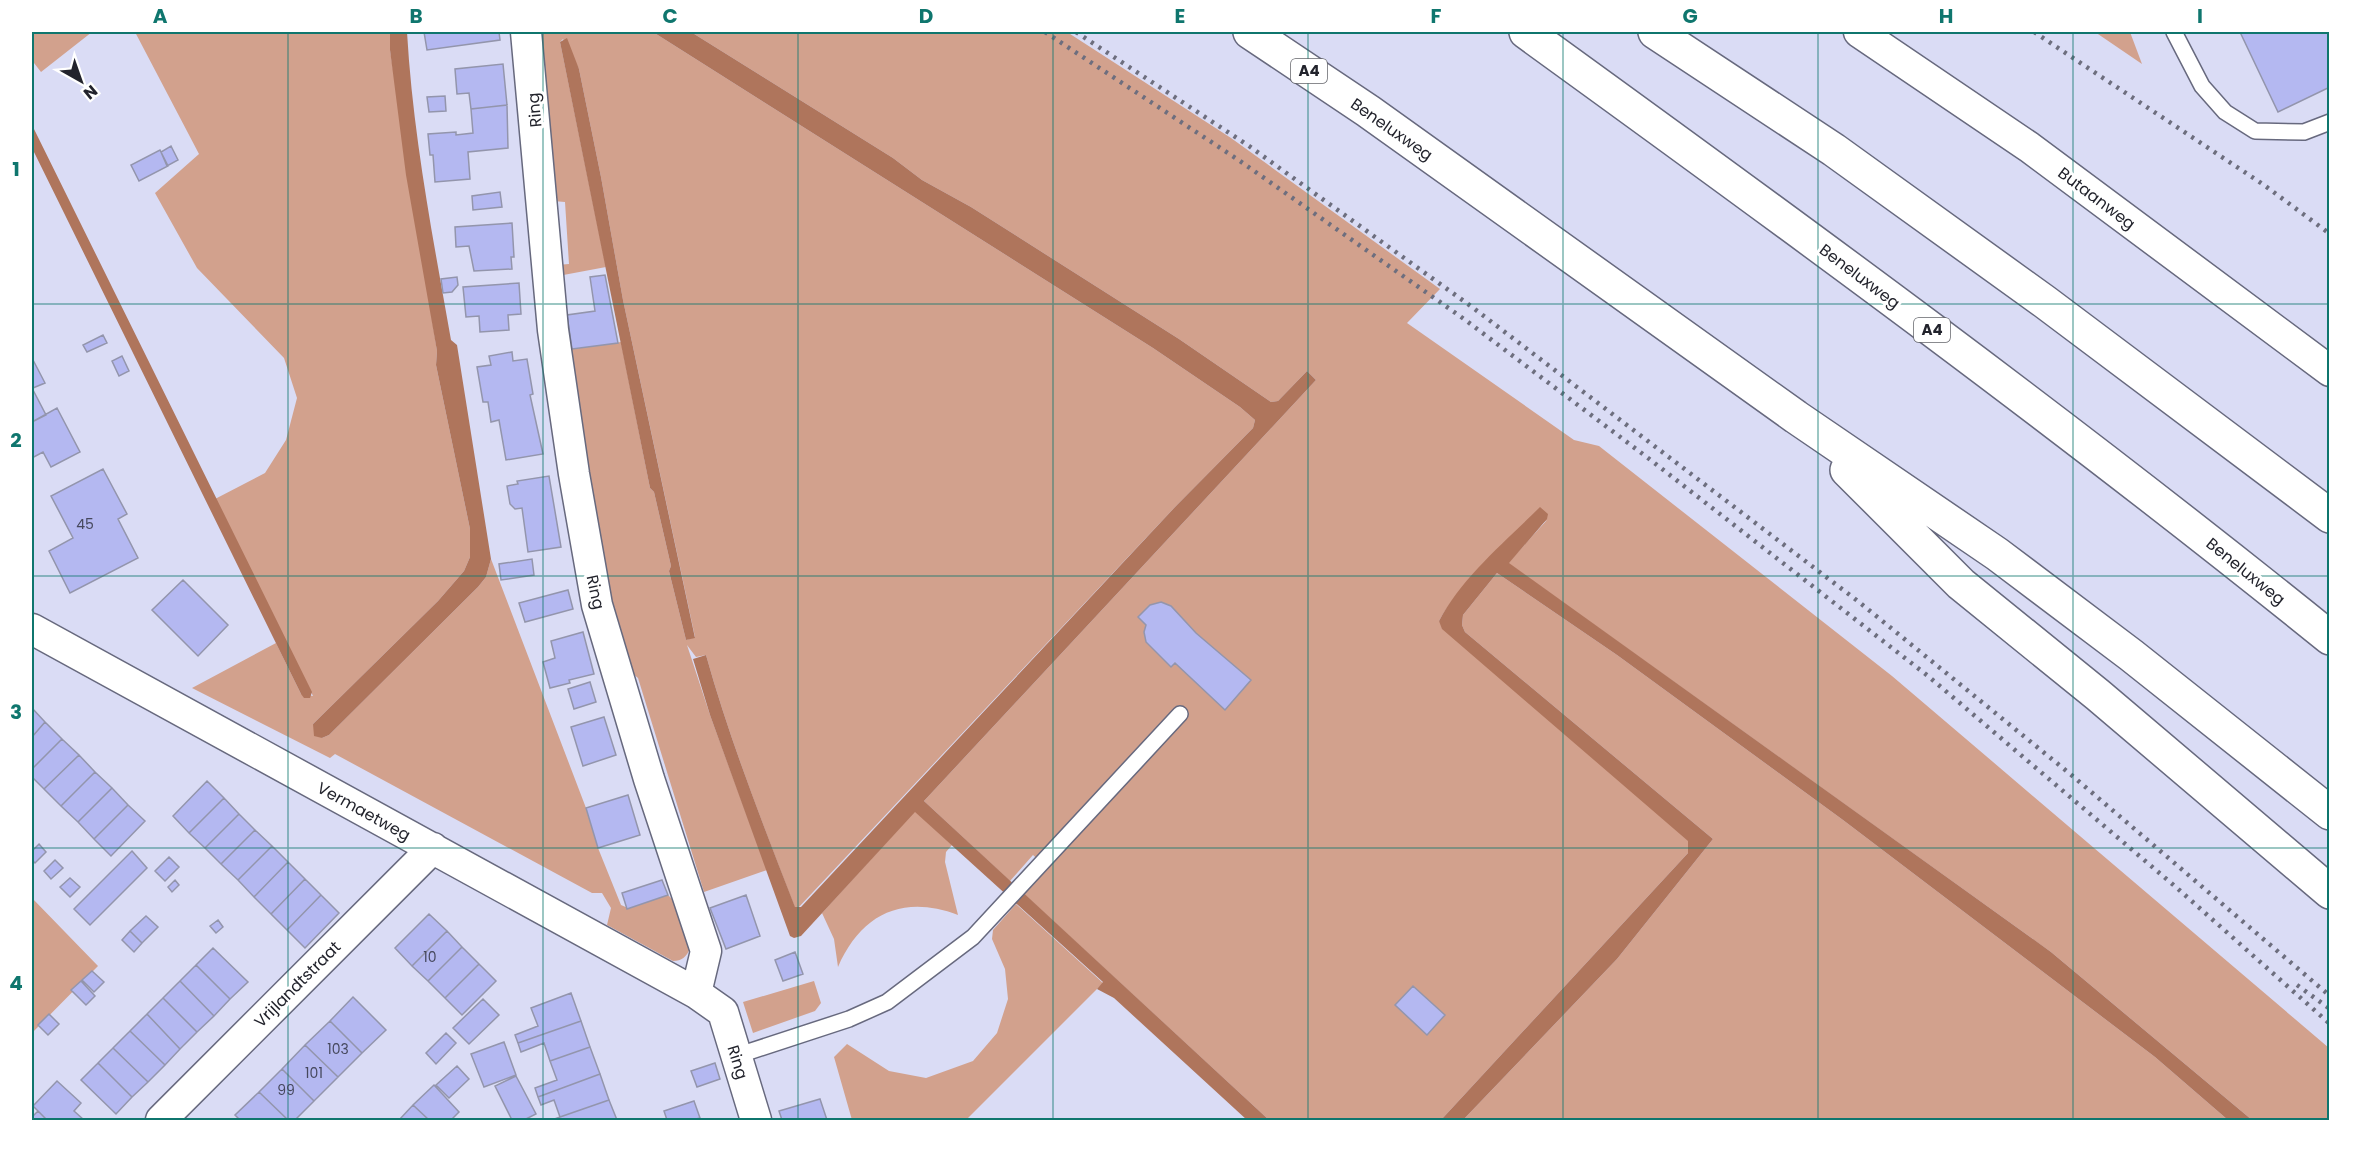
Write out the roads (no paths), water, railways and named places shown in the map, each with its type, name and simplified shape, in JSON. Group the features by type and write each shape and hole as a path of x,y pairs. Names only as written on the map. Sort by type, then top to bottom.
{"highway":[{"name":"Beneluxweg","path":"1250,32 1368,111 1796,417 1997,554 2330,813"},
{"name":"Beneluxweg","path":"1526,32 1782,217 1980,365 2224,552 2330,638"},
{"path":"1655,32 1834,150 2064,316 2330,516"},
{"name":"Beneluxweg","path":"1796,417 1961,584 2098,695 2330,892"}],"street":[{"name":"Ring","path":"526,32 553,330 574,474 597,605 649,779 706,951 696,993 723,1012 756,1120"},
{"name":"Butaanweg","path":"1859,32 2029,147 2330,371"},
{"name":"Vermaetweg","path":"32,631 696,993"},
{"name":"Vrijlandtstraat","path":"160,1120 433,848"}],"lane":[{"path":"2174,32 2202,86 2224,112 2255,131 2304,132 2330,122"},
{"path":"736,1056 849,1019 887,1002 973,937 1180,714"}],"railway":[{"path":"1045,32 1240,161 1464,319 1648,458 1928,676 2177,888 2330,1024"},
{"path":"1076,32 1249,146 1472,307 1859,602 2069,773 2330,996"},
{"path":"2034,32 2264,185 2330,234"},
{"path":"2297,985 2330,1009"}]}
